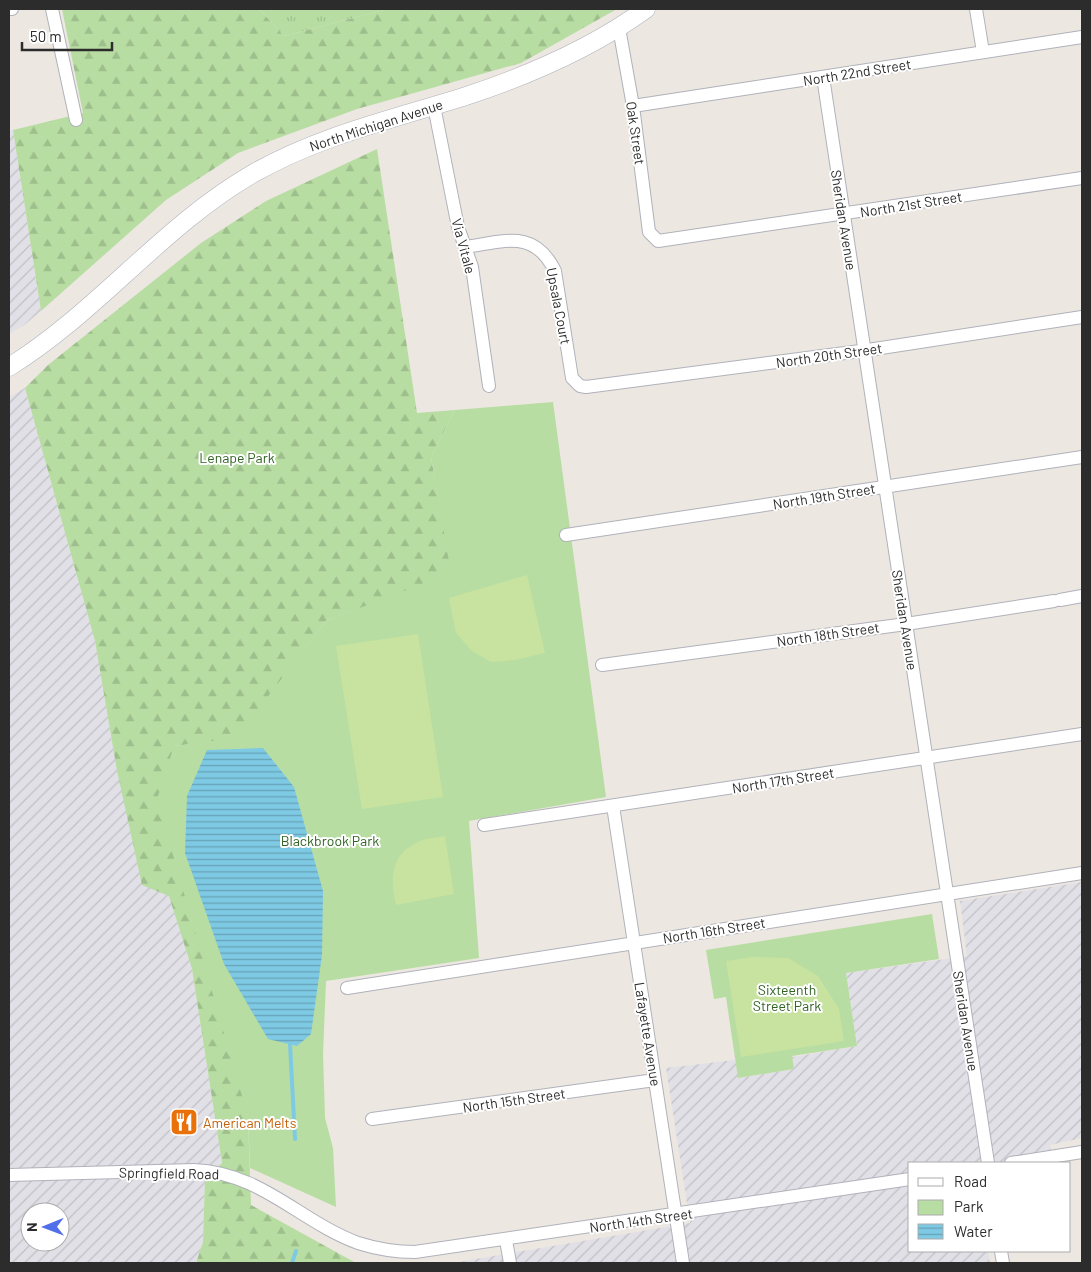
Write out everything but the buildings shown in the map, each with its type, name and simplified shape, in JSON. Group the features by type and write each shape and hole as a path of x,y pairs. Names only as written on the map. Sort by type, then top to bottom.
{"street":[{"path":"52,9 76,120"},
{"name":"North Michigan Avenue","path":"9,367 34,352 75,319 182,224 253,174 291,154 335,136 434,106 535,70 619,28 646,9"},
{"path":"976,9 983,52"},
{"name":"Oak Street","path":"619,28 633,106 649,232 653,237"},
{"name":"North 22nd Street","path":"633,106 1082,37"},
{"name":"Sheridan Avenue","path":"823,77 988,1162"},
{"name":"Via Vitale","path":"434,106 458,227 472,267 489,386"},
{"name":"North 21st Street","path":"653,237 658,241 1082,178"},
{"name":"Upsala Court","path":"465,247 521,241 538,246 549,257 555,271 572,378 576,383"},
{"name":"North 20th Street","path":"576,383 586,387 864,351 1082,317"},
{"name":"North 19th Street","path":"566,535 1082,457"},
{"name":"North 18th Street","path":"602,665 906,624 1082,596"},
{"name":"North 17th Street","path":"484,825 1082,734"},
{"name":"Lafayette Avenue","path":"613,806 682,1263"},
{"name":"North 16th Street","path":"346,988 1082,873"},
{"name":"North 15th Street","path":"372,1119 655,1080"},
{"path":"1017,1162 1082,1152"},
{"name":"Springfield Road","path":"9,1175 194,1170 223,1173 266,1190 330,1229 371,1247"},
{"name":"North 14th Street","path":"371,1247 397,1251 428,1252 908,1179"},
{"path":"506,1240 510,1263"}],"shaded area":[{"path":"13,130 41,311 23,326 9,334 9,131"},
{"path":"25,388 95,641 117,771 169,895 192,969 222,1163 205,1180 203,1242 196,1263 9,1263 9,397"},
{"path":"1082,882 1082,1138 1050,1145 1052,1162 908,1162 908,1252 988,1252 990,1263 452,1263 690,1223 666,1068 735,1060 739,1078 794,1069 792,1057 857,1046 846,973 967,956 960,901"}],"green space":[{"path":"62,9 259,9 284,36 388,9 617,9 521,63 357,109 238,153 166,200 41,311 13,130 83,113"},
{"path":"259,9 388,9 284,36"},
{"name":"Lenape Park","path":"377,149 417,413 455,410 431,457 452,574 326,621 236,739 174,746 248,1117 251,1205 356,1263 196,1263 203,1242 205,1179 222,1163 192,969 169,896 142,885 117,771 95,641 25,388 48,365 201,243 266,201"},
{"name":"Blackbrook Park","path":"553,402 606,797 469,821 479,958 326,981 323,1054 325,1118 333,1148 336,1207 250,1168 248,1117 157,799 174,746 236,738 326,621 451,573 431,457 455,410"},
{"path":"527,575 545,653 515,660 491,662 472,651 456,633 449,598"},
{"path":"418,634 443,797 362,809 336,646"},
{"path":"445,836 454,894 396,905 393,877 397,861 409,847 427,839"},
{"name":"Sixteenth Street Park","path":"932,914 939,959 846,973 857,1046 792,1056 794,1069 738,1078 726,997 714,999 706,950"},
{"path":"752,957 788,958 818,976 839,1009 844,1041 741,1057 726,961"}],"water":[{"path":"263,748 294,787 323,891 322,955 311,1034 297,1046 268,1039 224,964 185,853 187,796 207,750"}],"waterway":[{"path":"290,1044 295,1139"},
{"path":"292,1263 296,1251"}],"place":[{"name":"American Melts","path":"184,1122"}]}
